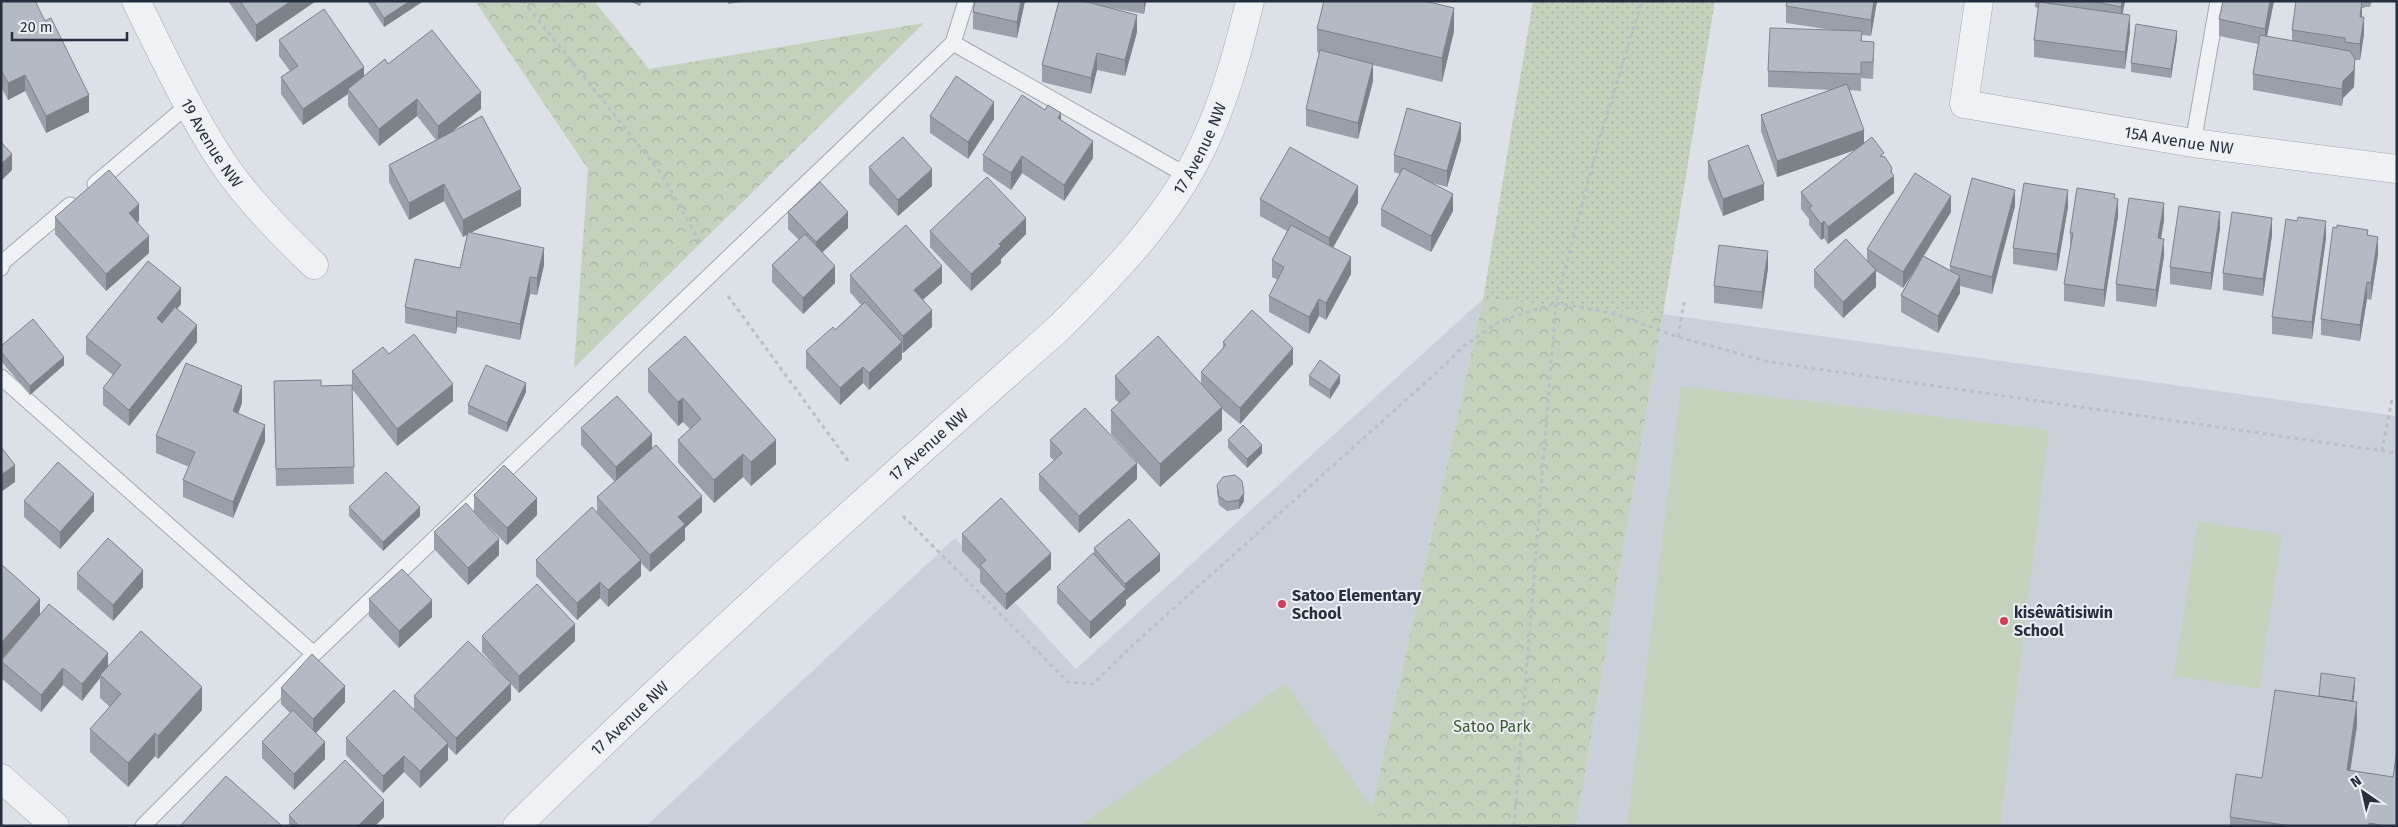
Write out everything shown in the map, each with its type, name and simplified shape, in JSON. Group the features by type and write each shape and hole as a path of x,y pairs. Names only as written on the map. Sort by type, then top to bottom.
{"street":[{"name":"19 Avenue NW","path":"136,1 188,105 226,166 277,230 314,265"},
{"name":"17 Avenue NW","path":"517,826 625,720 744,609 1059,328 1104,282 1147,233 1202,148 1224,98 1250,1"},
{"name":"15A Avenue NW","path":"1979,1 1964,104 2193,143 2397,169"},
{"path":"1,778 55,826"}],"lane":[{"path":"143,826 314,654 954,44 966,1"},
{"path":"2193,143 2218,1"},
{"path":"954,44 1186,175"},
{"path":"1,268 3,262 188,105"},
{"path":"1,377 314,654"}],"path":[{"path":"523,1 661,173 700,243 713,274 849,462"},
{"path":"1514,826 1556,303 1600,137 1642,1"},
{"path":"1678,338 1684,302"},
{"path":"903,516 1068,682 1093,684 1134,644 1446,365 1464,346 1500,321 1556,303 1612,313 1678,338 1770,362 2397,453"},
{"path":"2382,451 2392,399"}],"shaded area":[{"name":"Satoo Elementary School","path":"1483,299 1368,826 646,826 955,538 1076,669"},
{"name":"kisêwâtisiwin School","path":"1663,314 2397,416 2397,826 1576,826"}],"green space":[{"path":"475,1 594,1 649,69 924,23 574,368 588,169"},
{"path":"1533,1 1715,1 1663,314 1483,299"},
{"name":"Satoo Park","path":"1483,299 1663,314 1576,826 1368,826"},
{"path":"1681,386 2049,430 2000,826 1627,826"},
{"path":"2198,521 2282,534 2259,689 2174,676"},
{"path":"1286,683 1385,826 1079,826"}],"building":[{"path":"1,1 35,1 45,21 51,18 89,95 46,116 25,75 8,83 1,70"},
{"path":"240,1 291,1 256,25"},
{"path":"373,1 410,1 384,18"},
{"path":"975,1 1021,1 1017,22 973,12"},
{"path":"1059,1 1083,1 1137,15 1125,60 1097,53 1091,78 1042,65"},
{"path":"1324,1 1425,1 1454,8 1442,58 1317,29"},
{"path":"1787,1 1874,1 1871,20 1786,6"},
{"path":"2091,1 2122,1 2121,7"},
{"path":"2223,1 2270,1 2265,29 2219,19"},
{"path":"2296,1 2362,1 2360,17 2364,17 2360,44 2345,42 2345,38 2292,30"},
{"path":"2039,2 2130,15 2125,52 2034,40"},
{"path":"324,9 364,67 303,109 281,77 298,66 279,40"},
{"path":"2136,24 2177,31 2171,69 2131,63"},
{"path":"1770,28 1862,31 1861,41 1874,42 1873,62 1861,62 1861,74 1768,71"},
{"path":"432,30 481,92 438,126 417,99 379,129 348,89 385,59 388,64"},
{"path":"2260,35 2350,51 2355,59 2354,70 2343,81 2342,89 2253,74"},
{"path":"1320,50 1373,64 1358,123 1306,109"},
{"path":"956,76 994,102 968,142 930,116"},
{"path":"1847,84 1864,130 1777,161 1761,115"},
{"path":"1022,95 1045,110 1048,105 1061,113 1058,118 1093,141 1064,185 1022,156 1011,173 983,155"},
{"path":"1407,108 1461,123 1447,171 1394,155"},
{"path":"482,116 521,189 463,220 444,184 409,203 389,165"},
{"path":"903,137 932,169 898,200 869,167"},
{"path":"1872,137 1884,153 1880,156 1885,157 1892,168 1891,172 1894,176 1828,227 1824,221 1821,224 1809,208 1812,206 1801,192"},
{"path":"1,142 12,154 1,164"},
{"path":"1748,145 1764,184 1723,199 1708,161"},
{"path":"1290,147 1358,186 1329,238 1260,199"},
{"path":"1403,168 1453,194 1431,236 1381,209"},
{"path":"109,170 139,204 129,213 149,236 106,274 55,217"},
{"path":"1915,173 1951,196 1903,272 1867,249"},
{"path":"987,177 1026,218 999,244 1001,246 971,274 930,231"},
{"path":"1972,178 2015,190 1992,277 1950,266"},
{"path":"820,182 848,212 816,242 788,212"},
{"path":"2024,183 2068,190 2057,254 2013,248"},
{"path":"2077,188 2115,194 2114,198 2118,199 2104,290 2064,284 2073,233 2070,233"},
{"path":"2129,198 2164,203 2158,238 2164,239 2156,290 2116,284"},
{"path":"2179,206 2220,212 2211,273 2170,267"},
{"path":"2232,212 2272,218 2263,279 2223,273"},
{"path":"2298,217 2326,221 2312,322 2272,317 2286,219 2297,221"},
{"path":"906,225 942,266 914,290 932,310 903,336 850,275"},
{"path":"1291,225 1351,257 1326,303 1319,299 1309,317 1269,296 1284,267 1272,260"},
{"path":"2337,225 2368,230 2367,235 2378,237 2371,283 2367,282 2360,325 2321,319 2333,227 2337,228"},
{"path":"468,232 544,248 537,278 530,277 520,324 457,311 456,318 405,307 415,259 460,268"},
{"path":"805,234 835,266 803,298 772,265"},
{"path":"1846,239 1876,270 1843,302 1814,270"},
{"path":"1719,245 1768,251 1762,292 1714,286"},
{"path":"1923,256 1960,276 1938,316 1901,295"},
{"path":"148,261 181,288 157,318 162,323 175,307 197,325 129,410 103,388 121,365 86,337"},
{"path":"865,302 902,342 869,373 863,367 840,388 806,351 833,327 835,330"},
{"path":"1252,310 1293,348 1240,408 1201,372 1226,345 1223,342"},
{"path":"33,319 64,357 30,386 1,352 1,346"},
{"path":"414,334 453,384 397,429 352,371 383,347 389,354"},
{"path":"685,336 776,440 751,462 743,454 714,480 678,440 701,419 683,398 678,402 648,369"},
{"path":"1158,336 1222,407 1160,464 1111,410 1130,393 1115,376"},
{"path":"1320,360 1340,375 1330,390 1309,376"},
{"path":"186,363 242,386 233,411 265,425 233,502 183,480 195,452 156,436"},
{"path":"486,365 526,383 507,423 468,405"},
{"path":"321,380 321,386 352,385 354,467 276,469 274,381"},
{"path":"617,396 652,434 616,467 581,428"},
{"path":"1085,408 1137,463 1079,516 1039,474 1062,453 1050,440"},
{"path":"1243,425 1262,445 1247,459 1228,440"},
{"path":"656,445 702,496 678,517 685,524 650,555 597,497"},
{"path":"1,447 15,465 1,475"},
{"path":"58,462 94,494 60,532 24,501"},
{"path":"504,465 537,498 507,528 474,495"},
{"path":"386,472 420,507 383,542 349,507"},
{"path":"1235,475 1242,481 1244,493 1239,500 1227,502 1219,496 1217,485 1223,477"},
{"path":"1001,498 1051,553 1006,594 980,565 986,560 962,534"},
{"path":"466,503 499,539 468,568 434,532"},
{"path":"592,507 641,560 608,590 600,582 577,603 536,560"},
{"path":"1129,519 1160,554 1125,584 1094,548"},
{"path":"108,538 143,570 113,605 77,573"},
{"path":"1093,553 1126,589 1090,622 1057,587"},
{"path":"1,564 40,599 1,643"},
{"path":"402,569 432,600 399,631 369,599"},
{"path":"537,584 575,624 519,676 482,636"},
{"path":"49,604 108,653 82,684 63,668 41,695 1,661"},
{"path":"141,631 202,687 158,736 155,733 128,763 90,729 121,694 100,675"},
{"path":"468,641 511,683 456,738 414,696"},
{"path":"312,654 345,686 313,719 281,688"},
{"path":"2321,673 2355,678 2352,701 2319,696"},
{"path":"394,690 448,743 420,771 404,756 383,776 346,738"},
{"path":"2275,690 2357,702 2347,770 2393,777 2397,751 2397,826 2369,823 2368,826 2292,826 2230,817 2236,774 2262,778"},
{"path":"293,710 325,742 294,774 262,742"},
{"path":"345,760 384,800 358,826 299,826 289,815"},
{"path":"226,776 282,826 182,826"}],"place":[{"name":"Satoo Elementary School","path":"1282,604"},
{"name":"kisêwâtisiwin School","path":"2004,621"}]}
